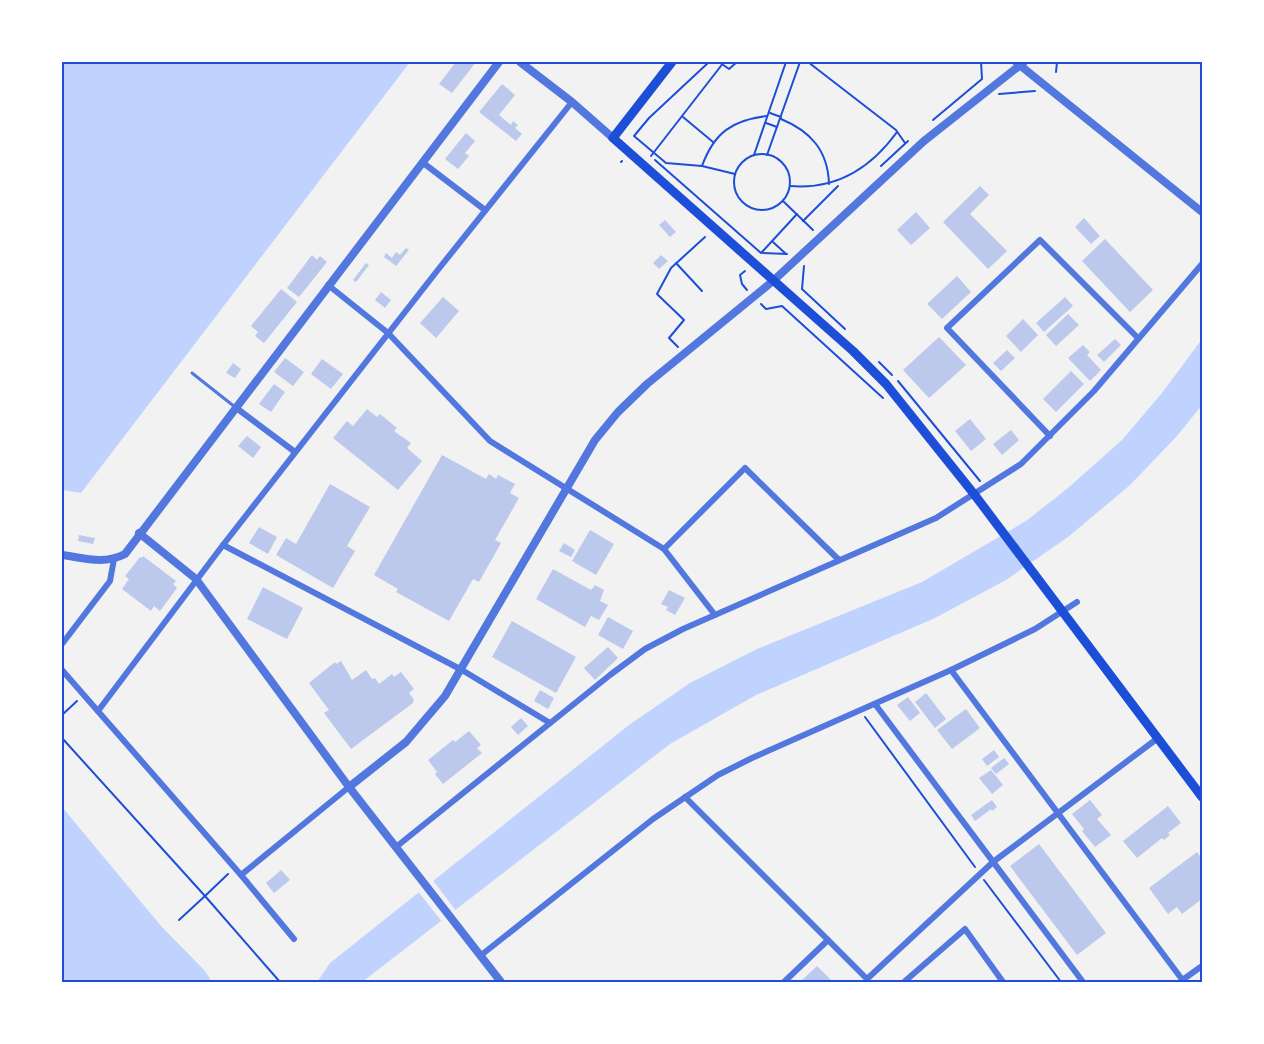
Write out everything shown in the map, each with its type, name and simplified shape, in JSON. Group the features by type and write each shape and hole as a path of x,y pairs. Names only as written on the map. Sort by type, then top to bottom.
{"main road":[{"path":"672,62 613,138 853,351 886,384 1044,585 1203,797"}],"street":[{"path":"62,555 102,561 114,560 124,554 499,62"},
{"path":"520,62 572,102 613,138"},
{"path":"241,875 406,742 446,696 595,440 618,412 646,384 773,281 924,141 1020,63 1203,212"},
{"path":"98,711 196,579 572,102"},
{"path":"423,162 485,210"},
{"path":"1050,436 947,328 1041,240 1138,339"},
{"path":"396,847 645,649 683,628 936,518 1021,464 1094,391 1203,264"},
{"path":"328,285 388,333 490,441 664,549 715,615"},
{"path":"235,407 295,452"},
{"path":"664,549 745,468 839,560"},
{"path":"139,533 196,579 412,869 501,982"},
{"path":"223,545 462,670 550,723"},
{"path":"62,644 110,581 114,560"},
{"path":"480,956 654,819 718,775 951,670 1035,629 1077,602"},
{"path":"62,670 294,939"},
{"path":"951,670 1182,982 1203,966"},
{"path":"875,704 1083,982"},
{"path":"685,797 828,940 865,981 993,862 1158,738"},
{"path":"904,982 965,929 1003,982"},
{"path":"784,982 828,940"}],"lane":[{"path":"192,373 235,407"},
{"path":"229,873 235,868"}],"path":[{"path":"709,62 649,118 634,136 666,163 702,166 735,174"},
{"path":"719,62 729,69 737,62"},
{"path":"754,156 786,62"},
{"path":"767,155 801,62"},
{"path":"808,62 897,131 905,143"},
{"path":"1056,72 1057,62"},
{"path":"723,63 651,156 760,254 786,254 772,241"},
{"path":"999,94 1038,91"},
{"path":"702,166 713,142 733,125 768,114 793,123 812,137 825,159 829,183"},
{"path":"682,117 713,142"},
{"path":"765,123 777,127"},
{"path":"790,186 814,186 829,183 856,172 885,148 897,131"},
{"path":"629,137 643,150"},
{"path":"767,155 782,162 787,169 790,186 783,201 769,210 752,209 739,198 735,190 735,174 740,166 754,156 767,155"},
{"path":"803,220 838,186"},
{"path":"783,201 813,230"},
{"path":"760,254 797,214"},
{"path":"678,347 669,338 684,320 657,294 671,268 705,237"},
{"path":"676,263 702,291"},
{"path":"803,270 804,266"},
{"path":"745,271 740,275 742,284 747,290"},
{"path":"761,304 766,309 782,306 786,309 886,401"},
{"path":"62,715 74,704"},
{"path":"859,711 976,869"},
{"path":"62,738 280,982"},
{"path":"179,920 229,873"},
{"path":"984,880 1061,982"}],"water":[{"path":"62,62 410,62 81,493 62,490"},
{"path":"1202,339 1202,405 1177,436 1130,485 1068,537 1006,580 935,618 756,695 670,744 362,982 317,982 330,963 629,725 690,683 757,649 922,582 1026,521 1068,488 1122,440 1162,393"},
{"path":"62,807 161,926 205,971 212,982 62,982"}],"pier":[{"path":"431,878 457,912 443,923 417,890"}],"building":[{"path":"456,62 476,62 452,93 439,84"},
{"path":"502,84 515,95 499,115 511,125 513,121 518,125 515,128 522,134 516,141 479,112"},
{"path":"466,133 475,141 465,153 469,156 458,169 445,159"},
{"path":"980,186 989,195 970,214 1007,251 988,269 943,222"},
{"path":"916,212 930,228 911,245 897,230"},
{"path":"1084,218 1100,236 1091,244 1075,227"},
{"path":"665,220 676,232 670,237 659,225"},
{"path":"1105,239 1153,290 1130,312 1082,261"},
{"path":"406,248 409,250 396,266 384,257 386,253 392,258 396,252 400,255"},
{"path":"312,255 317,260 320,256 327,262 299,297 287,288"},
{"path":"661,255 668,261 659,269 653,263"},
{"path":"366,263 369,265 356,282 353,280"},
{"path":"957,276 971,292 942,319 927,304"},
{"path":"281,289 297,302 264,343 255,336 258,332 251,326"},
{"path":"381,292 391,300 385,308 375,300"},
{"path":"443,297 459,311 436,338 420,323"},
{"path":"1065,297 1073,306 1044,332 1036,323"},
{"path":"1068,314 1079,325 1056,346 1046,335"},
{"path":"1023,319 1038,335 1021,352 1006,336"},
{"path":"939,337 966,365 929,398 903,370"},
{"path":"1115,339 1121,345 1104,362 1097,355"},
{"path":"1083,345 1090,352 1087,355 1101,370 1090,381 1068,358"},
{"path":"1007,350 1015,358 1001,371 993,363"},
{"path":"285,358 304,372 293,386 274,372"},
{"path":"322,359 343,374 331,389 311,374"},
{"path":"233,363 241,369 235,378 226,373"},
{"path":"1071,371 1084,384 1056,412 1043,399"},
{"path":"274,384 285,392 271,412 259,404"},
{"path":"367,409 377,417 380,414 397,428 394,431 411,443 407,448 422,461 398,490 333,438 347,421 353,426"},
{"path":"970,419 986,439 971,451 955,431"},
{"path":"1011,430 1019,440 1002,455 993,444"},
{"path":"247,436 261,447 253,458 238,446"},
{"path":"442,455 486,479 489,474 496,479 498,475 515,484 510,493 519,498 495,540 501,543 479,582 473,579 449,621 396,592 398,589 374,575"},
{"path":"330,484 370,507 347,546 355,551 333,588 276,555 286,538 296,544"},
{"path":"259,527 277,537 268,554 249,543"},
{"path":"590,530 614,544 596,575 572,561"},
{"path":"79,535 95,538 93,544 78,541"},
{"path":"564,543 575,550 571,557 559,551"},
{"path":"143,556 176,581 173,584 177,588 160,611 154,606 151,611 122,589 129,579 125,576"},
{"path":"553,569 591,590 595,585 604,590 600,601 608,605 599,620 591,616 585,627 536,599"},
{"path":"263,587 303,608 287,639 247,619"},
{"path":"669,590 685,598 675,615 666,610 668,607 661,604"},
{"path":"608,617 633,631 623,649 598,635"},
{"path":"512,621 576,657 556,693 492,657"},
{"path":"608,647 618,658 595,680 584,668"},
{"path":"341,661 352,680 366,670 379,684 392,674 394,677 401,672 414,689 409,693 414,700 413,703 351,749 324,713 329,710 309,683 335,662 336,664"},
{"path":"540,690 554,698 548,709 534,701"},
{"path":"926,693 946,719 935,728 915,702"},
{"path":"908,697 920,713 910,721 897,705"},
{"path":"966,709 980,728 952,749 937,730"},
{"path":"521,718 528,726 518,735 511,727"},
{"path":"469,731 481,745 477,748 482,753 443,784 428,760 453,740 455,742"},
{"path":"994,750 999,757 987,766 982,759"},
{"path":"1004,758 1009,764 996,774 991,768"},
{"path":"991,770 1003,785 992,794 979,778"},
{"path":"992,800 997,807 975,821 971,815"},
{"path":"1090,800 1102,815 1097,819 1111,835 1095,847 1072,814"},
{"path":"1168,806 1181,823 1168,833 1170,835 1164,840 1162,838 1137,858 1123,841"},
{"path":"1039,844 1106,933 1077,955 1010,866"},
{"path":"1197,852 1202,859 1202,899 1182,914 1177,907 1168,914 1149,888"},
{"path":"281,870 290,880 274,893 266,883"},
{"path":"817,966 832,981 800,982"}]}
